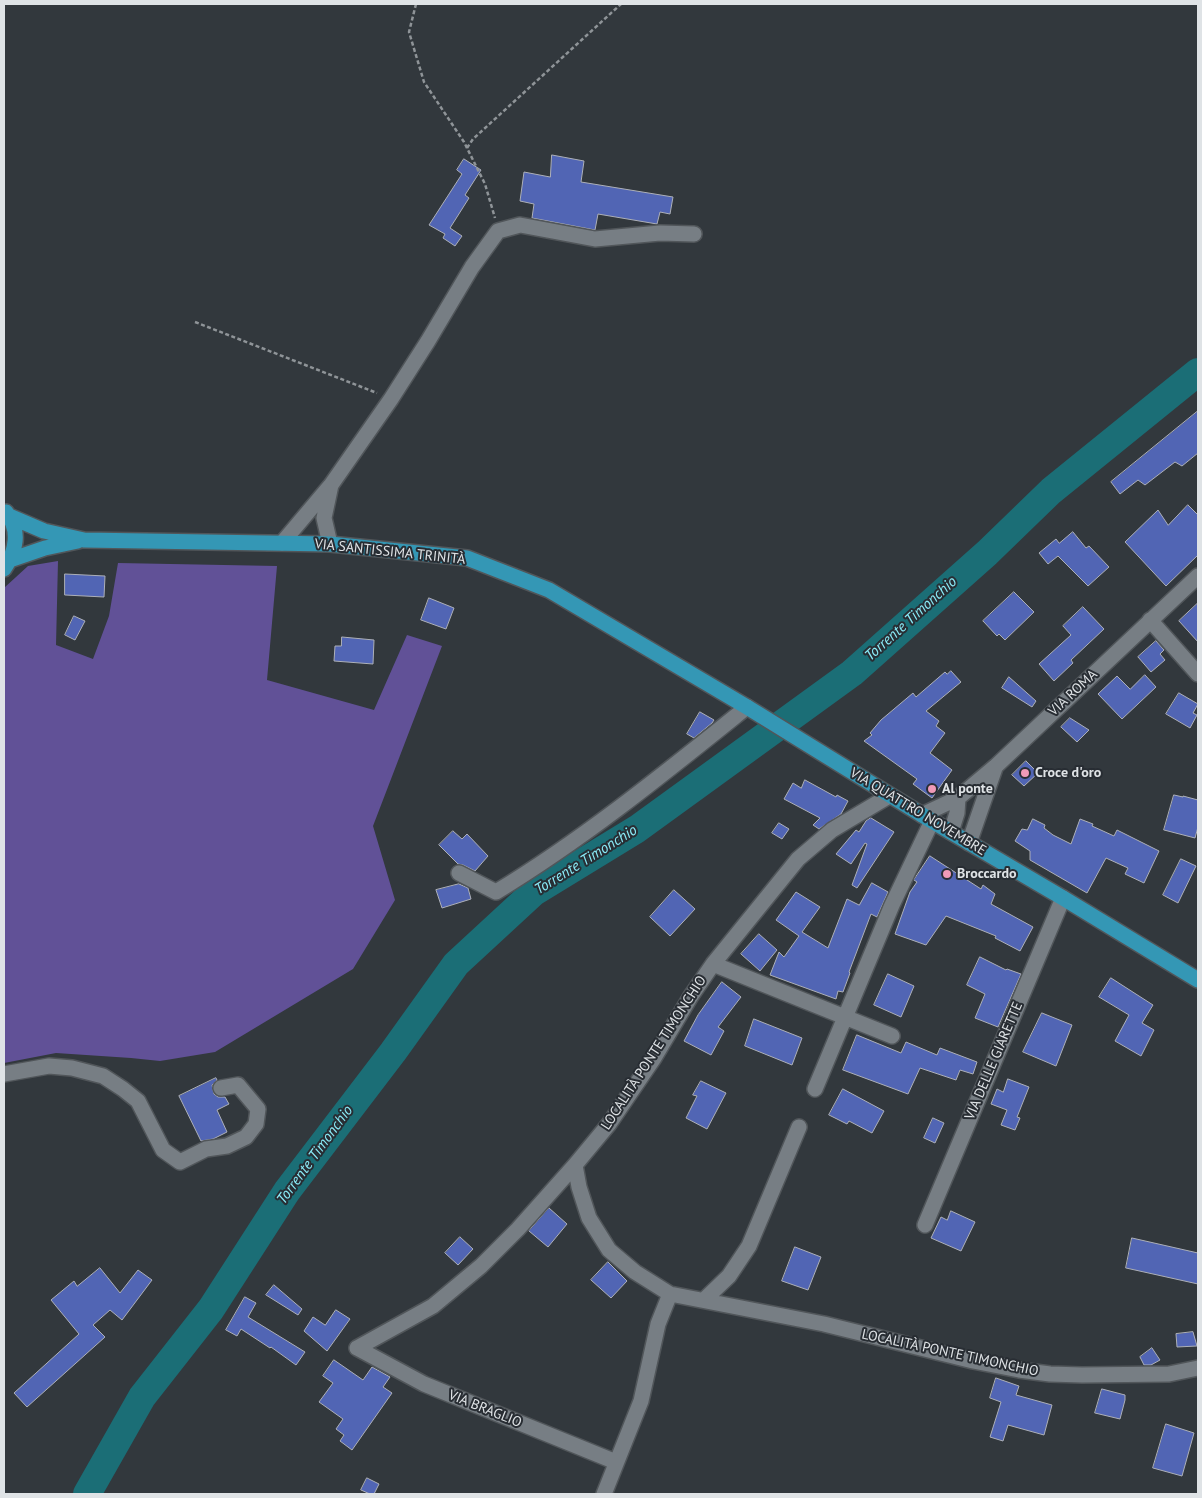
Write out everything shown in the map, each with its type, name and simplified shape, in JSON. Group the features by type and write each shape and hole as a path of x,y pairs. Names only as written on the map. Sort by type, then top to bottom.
{"main road":[{"name":"VIA SANTISSIMA TRINITÀ","path":"7,513 44,531 84,540 330,544 467,558 549,590 819,751"},
{"name":"VIA SANTISSIMA TRINITÀ","path":"7,513 14,527 16,538 14,549 7,565"},
{"name":"VIA SANTISSIMA TRINITÀ","path":"7,565 45,548 84,540"},
{"name":"VIA QUATTRO NOVEMBRE","path":"819,751 889,796 1198,980"}],"street":[{"path":"282,543 331,485 391,398 472,267 498,231 520,225 595,239 660,233 694,234"},
{"path":"330,544 324,518 331,485"},
{"name":"VIA ROMA","path":"927,818 958,798 996,766 1198,576"},
{"path":"1150,620 1198,674"},
{"path":"459,873 496,892 643,791 749,709"},
{"name":"VIA ROMA","path":"969,843 996,766"},
{"name":"LOCALITÀ PONTE TIMONCHIO","path":"357,1348 432,1306 481,1266 518,1228 609,1124 643,1075 713,964 798,859 832,830 889,796"},
{"path":"951,832 957,813 958,798"},
{"path":"815,1089 927,818"},
{"name":"VIA DELLE GIARETTE","path":"925,1225 1063,898"},
{"name":"LOCALITÀ PONTE TIMONCHIO","path":"713,964 892,1036"},
{"path":"4,1074 49,1066 72,1068 103,1076 138,1101 163,1150 180,1162 206,1149 227,1146 246,1137 256,1124 258,1109 238,1084 221,1088"},
{"path":"704,1300 729,1276 749,1246 799,1127"},
{"name":"LOCALITÀ PONTE TIMONCHIO","path":"575,1165 588,1218 610,1250 635,1272 670,1294 824,1324 973,1361 1019,1370 1050,1374 1082,1375 1169,1374 1198,1368"},
{"path":"604,1494 641,1401 658,1324 670,1294"},
{"name":"VIA BRAGLIO","path":"357,1348 424,1384 616,1462"}],"path":[{"path":"416,4 409,32 424,82 467,148 485,184 498,231"},
{"path":"467,148 472,139 620,4"},
{"path":"195,322 391,398"}],"shaded area":[{"path":"58,561 56,645 93,659 109,616 118,563 277,566 267,680 374,710 407,635 442,646 373,826 395,900 353,969 215,1052 160,1061 56,1053 4,1063 4,588 28,566"}],"building":[{"path":"552,155 584,161 581,182 673,197 670,214 660,212 657,224 598,214 595,230 532,218 534,204 520,201 524,172 550,177"},
{"path":"464,159 481,170 465,195 469,198 450,228 462,236 455,246 443,238 445,234 429,225 462,174 457,170"},
{"path":"1198,411 1198,453 1182,466 1175,462 1145,485 1138,480 1120,494 1111,482"},
{"path":"1188,505 1198,515 1198,555 1166,586 1125,542 1158,510 1168,525"},
{"path":"1073,532 1086,548 1089,546 1109,567 1088,586 1058,556 1048,564 1039,553 1056,539 1059,543"},
{"path":"65,574 105,576 104,597 65,595"},
{"path":"1014,592 1034,612 1005,640 999,634 997,636 983,621"},
{"path":"429,598 454,608 446,629 421,620"},
{"path":"1198,603 1198,642 1179,621"},
{"path":"1083,607 1104,629 1071,660 1073,663 1054,681 1039,664 1071,635 1063,626"},
{"path":"74,616 85,621 75,640 65,635"},
{"path":"342,637 374,640 373,664 334,661 335,646 341,646"},
{"path":"1156,641 1164,650 1160,654 1165,660 1151,672 1138,657"},
{"path":"951,671 961,682 926,711 939,721 936,726 945,733 930,753 952,770 932,798 913,784 917,779 864,741 872,735 870,733 881,720 913,693 916,697 945,672 947,674"},
{"path":"1145,675 1156,687 1122,719 1098,694 1117,676 1130,689"},
{"path":"1009,677 1036,701 1032,707 1002,688"},
{"path":"1179,693 1198,704 1193,713 1197,715 1190,728 1166,714"},
{"path":"700,712 714,720 694,738 687,734"},
{"path":"1070,718 1089,730 1077,742 1061,727"},
{"path":"1026,761 1038,773 1024,786 1012,775"},
{"path":"805,780 836,797 837,795 848,801 841,814 819,829 813,825 820,818 784,799 793,783 801,788"},
{"path":"1174,795 1198,800 1198,827 1195,838 1164,830"},
{"path":"871,818 894,832 857,888 852,885 867,844 865,843 851,864 836,854 856,830 859,832 866,821"},
{"path":"1033,819 1045,825 1044,828 1053,835 1071,844 1080,819 1114,836 1117,830 1159,851 1144,883 1125,874 1128,868 1106,858 1087,893 1030,860 1030,851 1015,841 1022,829 1027,830"},
{"path":"779,823 789,829 782,839 772,833"},
{"path":"453,831 462,839 467,834 488,856 475,871 458,864 439,845"},
{"path":"930,856 981,889 983,885 995,894 991,904 1033,927 1020,951 995,938 996,936 946,916 926,945 895,934 910,892 917,882 914,880"},
{"path":"1181,859 1196,866 1178,903 1163,895"},
{"path":"872,883 888,892 877,917 871,914 843,992 838,991 836,999 770,975 779,952 784,957 799,936 776,920 796,892 820,907 802,932 828,948 847,899 859,905"},
{"path":"459,884 468,888 471,899 442,908 436,890"},
{"path":"674,890 695,909 670,936 650,917"},
{"path":"759,934 777,950 760,971 741,954"},
{"path":"980,957 1006,970 1021,974 998,1027 975,1018 985,994 967,985"},
{"path":"888,974 914,986 901,1017 874,1005"},
{"path":"1111,978 1153,1005 1142,1023 1154,1030 1141,1056 1115,1041 1129,1015 1099,997"},
{"path":"722,982 741,997 718,1027 724,1031 711,1055 684,1041 698,1015"},
{"path":"1042,1013 1072,1025 1056,1066 1023,1052"},
{"path":"754,1019 802,1038 792,1065 745,1046"},
{"path":"857,1035 901,1053 906,1042 937,1055 940,1048 977,1062 973,1074 960,1070 956,1080 920,1068 908,1094 843,1070"},
{"path":"216,1078 217,1080 212,1085 214,1094 218,1097 225,1097 229,1104 217,1110 227,1132 213,1139 201,1141 179,1096"},
{"path":"1008,1079 1029,1087 1017,1117 1020,1118 1015,1130 1001,1125 1007,1110 991,1104 997,1089 1003,1092"},
{"path":"701,1081 726,1093 707,1129 686,1118 697,1096 693,1095"},
{"path":"843,1089 884,1111 872,1133 849,1121 847,1124 829,1115"},
{"path":"933,1118 944,1123 935,1143 924,1138"},
{"path":"549,1208 567,1224 548,1247 529,1231"},
{"path":"951,1211 975,1222 961,1251 931,1238 941,1217 947,1220"},
{"path":"460,1237 473,1249 458,1265 445,1253"},
{"path":"1132,1238 1198,1253 1198,1284 1126,1268"},
{"path":"795,1247 821,1257 808,1290 782,1281"},
{"path":"608,1262 627,1281 611,1298 591,1280"},
{"path":"100,1268 120,1293 138,1270 152,1280 122,1320 110,1310 93,1325 105,1337 27,1407 14,1393 79,1334 51,1300 74,1281 77,1286"},
{"path":"274,1285 302,1309 298,1315 266,1295"},
{"path":"245,1297 256,1303 248,1317 305,1352 296,1365 241,1329 237,1336 226,1330"},
{"path":"336,1310 350,1319 327,1351 304,1331 313,1317 325,1325"},
{"path":"1193,1332 1197,1346 1177,1347 1176,1334"},
{"path":"1152,1348 1160,1360 1151,1365 1144,1365 1140,1357"},
{"path":"334,1360 363,1380 372,1367 390,1377 383,1387 392,1393 352,1450 340,1441 344,1435 336,1429 343,1419 319,1402 333,1383 323,1376"},
{"path":"996,1378 1019,1386 1016,1395 1052,1405 1044,1435 1008,1425 1003,1441 990,1437 1001,1402 990,1398"},
{"path":"1102,1389 1125,1395 1120,1419 1095,1413"},
{"path":"1166,1424 1194,1433 1182,1476 1153,1468"},
{"path":"367,1478 379,1484 374,1494 361,1490"}],"waterway":[{"name":"Torrente Timonchio","path":"87,1494 142,1397 211,1309 287,1191 393,1052 456,964 534,892 637,829 852,673 987,553 1051,491 1198,372"}],"place":[{"name":"Croce d'oro","path":"1025,773"},
{"name":"Al ponte","path":"932,789"},
{"name":"Broccardo","path":"947,874"}]}
